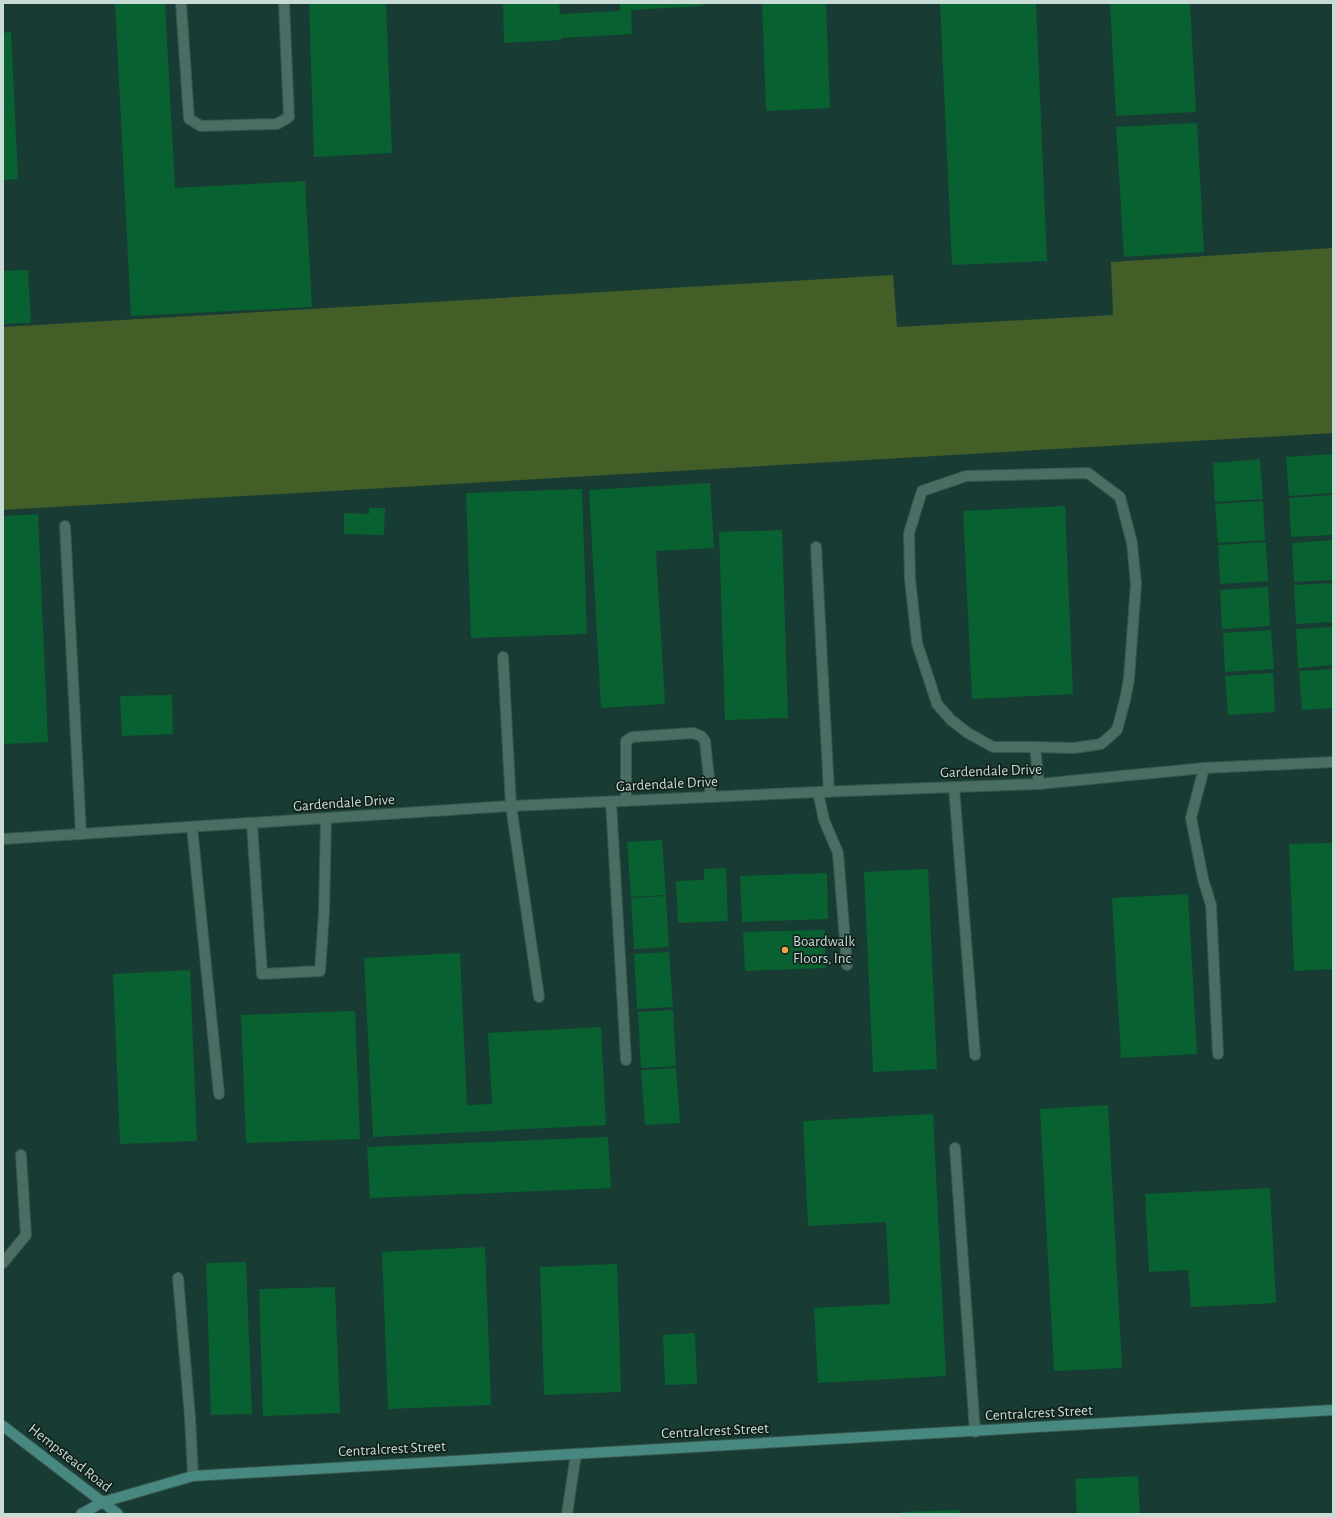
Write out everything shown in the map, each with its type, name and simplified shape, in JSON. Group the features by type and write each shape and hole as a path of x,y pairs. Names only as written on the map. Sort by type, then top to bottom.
{"street":[{"path":"181,3 189,119 201,126 277,124 289,117 284,3"},
{"path":"1088,473 1120,497 1132,543 1136,584 1129,679 1125,700 1116,730 1101,744 1074,748 1035,747 993,747 968,733 951,720 937,704 917,643 910,579 909,533 922,491 966,476 1088,473"},
{"path":"65,526 81,834"},
{"path":"816,547 829,792"},
{"path":"503,657 512,806 539,997"},
{"path":"626,801 626,741 632,737 693,733 701,736 705,742 711,797"},
{"path":"1035,747 1039,784"},
{"name":"Gardendale Drive","path":"3,839 512,806 818,792 1039,784 1204,768 1333,762"},
{"path":"1204,768 1191,818 1203,879 1211,906 1218,1054"},
{"path":"954,787 975,1055"},
{"path":"818,792 824,820 838,853 847,965"},
{"path":"612,802 626,1060"},
{"path":"252,824 262,974 303,973 320,971 324,913 326,819"},
{"path":"192,827 220,1094"},
{"path":"955,1148 975,1432"},
{"path":"3,1263 26,1235 21,1155"},
{"path":"178,1278 190,1418 192,1476"},
{"name":"Centralcrest Street","path":"81,1514 103,1502 192,1476 975,1432 1333,1410"},
{"name":"Hempstead Road","path":"3,1426 118,1514"},
{"path":"567,1514 576,1454"}],"green space":[{"path":"1333,248 1333,433 3,510 3,327 893,275 897,327 1113,315 1111,262"}],"building":[{"path":"115,3 165,3 175,188 305,181 312,307 131,316"},
{"path":"309,3 386,3 392,153 314,157"},
{"path":"503,3 559,3 560,14 620,11 620,3 703,3 703,6 631,10 632,34 504,43"},
{"path":"762,3 826,3 830,108 766,111"},
{"path":"940,3 1036,3 1047,261 952,265"},
{"path":"1110,3 1190,3 1196,112 1116,116"},
{"path":"11,32 18,179 3,180 3,33"},
{"path":"1197,123 1204,252 1124,257 1116,127"},
{"path":"28,270 31,323 3,324 3,271"},
{"path":"1333,454 1333,493 1289,496 1286,457"},
{"path":"1260,459 1263,499 1215,502 1213,463"},
{"path":"710,483 714,548 656,551 665,704 601,708 589,490"},
{"path":"582,489 587,634 471,638 466,493"},
{"path":"1333,495 1333,535 1291,537 1289,498"},
{"path":"1263,501 1265,540 1218,543 1215,504"},
{"path":"1065,506 1073,694 972,699 963,511"},
{"path":"369,508 385,508 384,535 344,534 344,513 369,514"},
{"path":"38,514 48,742 3,744 3,516"},
{"path":"782,530 788,718 725,720 719,532"},
{"path":"1333,540 1333,580 1294,582 1292,543"},
{"path":"1266,542 1268,581 1220,584 1218,545"},
{"path":"1333,583 1333,622 1296,624 1294,585"},
{"path":"1268,587 1270,626 1222,629 1220,590"},
{"path":"1333,627 1333,665 1298,668 1296,629"},
{"path":"1271,630 1274,669 1225,672 1223,633"},
{"path":"1333,669 1333,708 1302,710 1299,671"},
{"path":"1273,673 1275,712 1228,715 1225,676"},
{"path":"172,695 173,734 122,736 120,696"},
{"path":"662,840 666,895 631,897 627,842"},
{"path":"1333,843 1333,969 1294,971 1289,844"},
{"path":"726,868 728,921 678,923 676,881 704,880 704,869"},
{"path":"928,869 937,1069 873,1072 864,872"},
{"path":"827,873 828,919 742,922 740,876"},
{"path":"1188,894 1197,1054 1121,1058 1112,898"},
{"path":"666,896 669,947 634,949 631,898"},
{"name":"Boardwalk Floors, Inc","path":"825,930 826,968 745,971 743,932"},
{"path":"669,952 673,1007 637,1009 634,954"},
{"path":"460,953 467,1105 492,1104 488,1033 601,1027 606,1125 373,1137 364,958"},
{"path":"190,970 197,1141 120,1144 113,974"},
{"path":"673,1010 676,1066 641,1068 638,1012"},
{"path":"355,1011 360,1139 246,1143 241,1015"},
{"path":"676,1068 680,1123 645,1125 641,1070"},
{"path":"1108,1105 1122,1368 1054,1371 1040,1109"},
{"path":"933,1114 946,1376 818,1383 814,1308 890,1304 886,1222 808,1226 803,1121"},
{"path":"608,1137 611,1188 370,1198 367,1147"},
{"path":"1270,1188 1276,1303 1191,1307 1188,1270 1149,1272 1145,1194"},
{"path":"485,1247 491,1405 388,1409 382,1252"},
{"path":"246,1262 252,1414 211,1415 206,1263"},
{"path":"617,1264 621,1392 544,1395 540,1267"},
{"path":"335,1287 340,1413 263,1416 259,1289"},
{"path":"695,1333 697,1384 665,1385 663,1335"},
{"path":"1138,1476 1140,1514 1077,1514 1075,1479"},
{"path":"959,1510 960,1514 902,1514 902,1512"}],"place":[{"name":"Boardwalk Floors, Inc","path":"785,950"}]}
